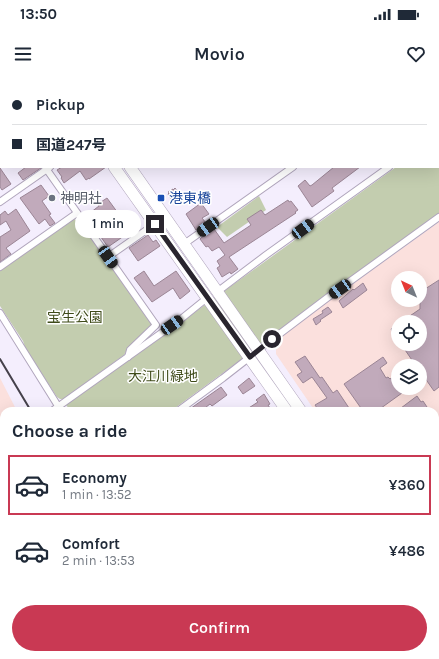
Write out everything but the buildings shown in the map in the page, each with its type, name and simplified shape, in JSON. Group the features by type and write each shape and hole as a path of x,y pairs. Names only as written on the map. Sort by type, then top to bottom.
{"highway":[{"path":"115,168 208,298 298,407"},
{"path":"131,168 217,292 286,407"}],"street":[{"path":"0,202 47,168 156,324 130,350 128,357"},
{"path":"184,244 292,168"},
{"path":"217,292 266,255 389,168"},
{"path":"0,267 77,213"},
{"path":"183,407 327,298 439,217"},
{"path":"108,257 155,224"},
{"path":"0,313 58,406 181,319 208,298"}],"shaded area":[{"path":"439,222 439,407 312,407 276,354 276,339"},
{"path":"0,378 15,407 0,407"}],"green space":[{"name":"大江川緑地","path":"395,168 439,168 439,215 176,407 68,407 66,405"},
{"path":"259,196 266,210 227,237 217,227"},
{"name":"宝生公園","path":"74,219 79,221 152,325 127,350 124,355 64,399 60,399 57,397 26,350 23,341 0,306 0,271"}],"railway":[{"path":"0,359 29,407"}],"place":[{"name":"神明社","path":"52,198"},
{"name":"港東橋","path":"161,198"}],"route":[{"path":"155,224 250,357 272,339"}]}
